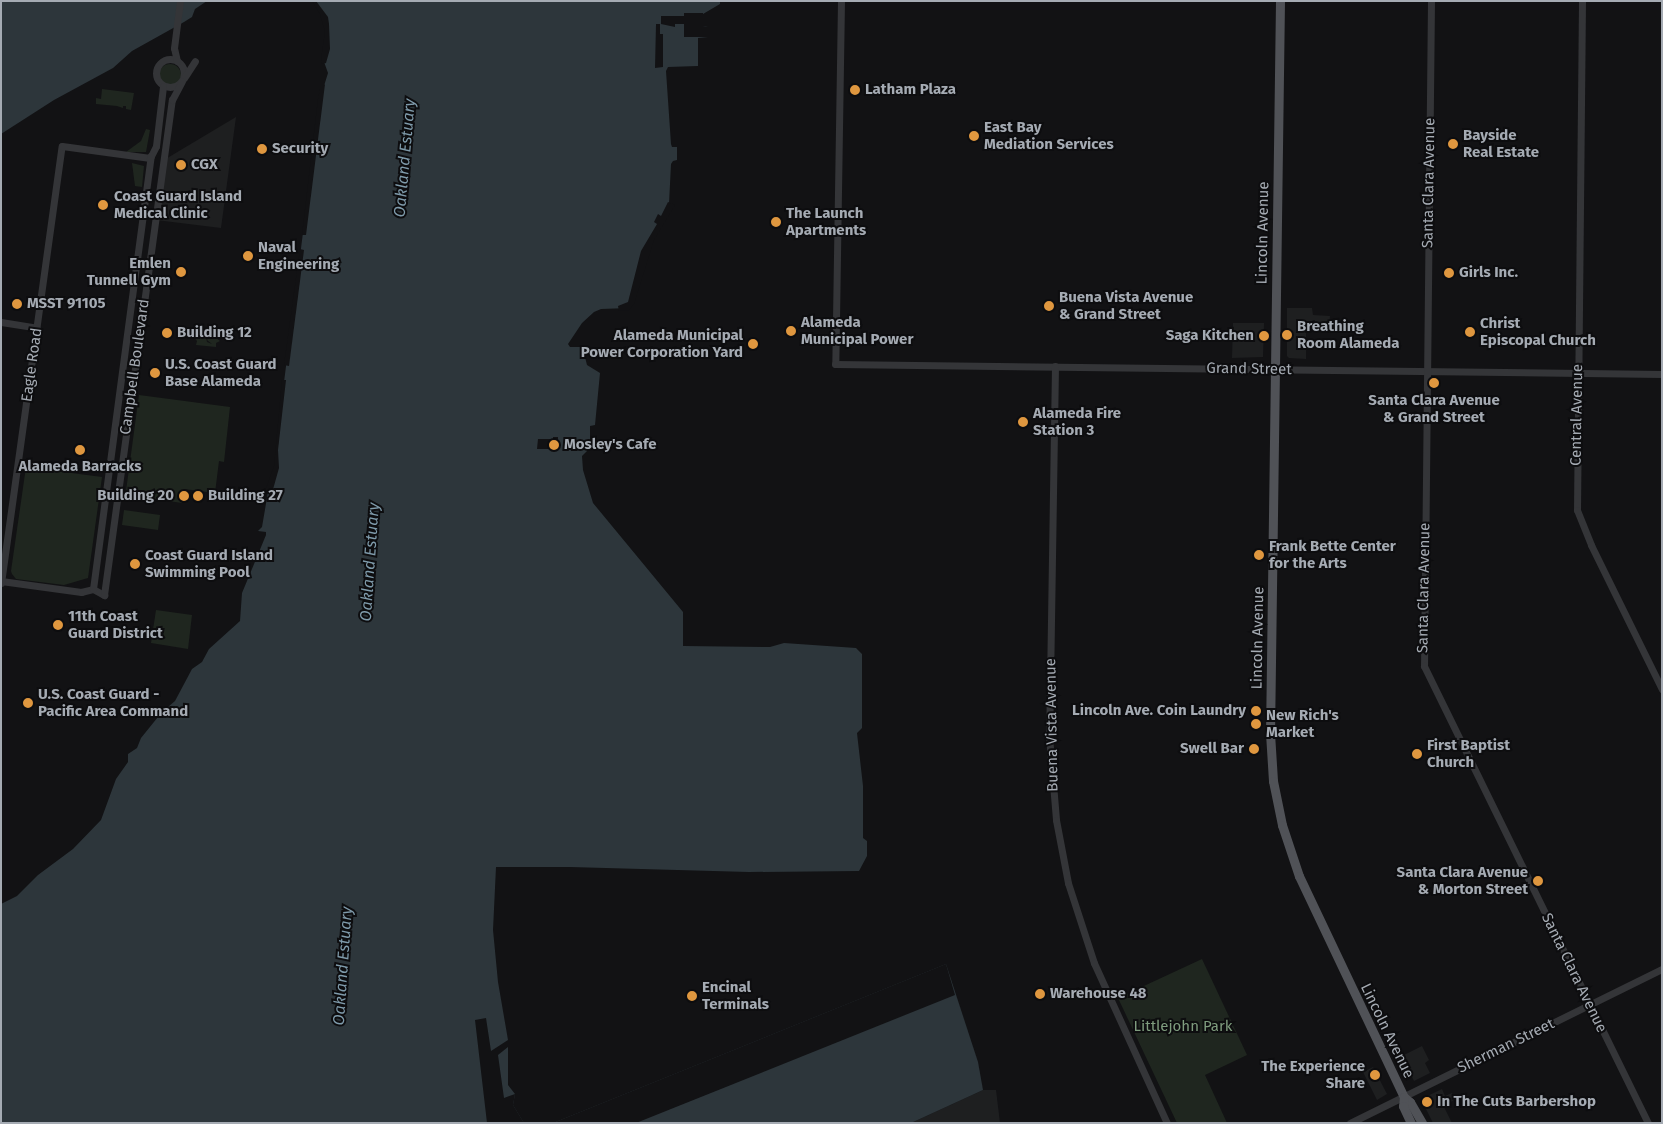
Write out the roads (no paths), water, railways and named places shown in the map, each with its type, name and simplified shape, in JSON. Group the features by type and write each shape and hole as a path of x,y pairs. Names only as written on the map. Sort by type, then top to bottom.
{"main road":[{"name":"Lincoln Avenue","path":"1280,1 1270,733 1276,799 1284,833 1299,876 1404,1097 1410,1102 1422,1123"},
{"name":"Lincoln Avenue","path":"1404,1097 1403,1106 1411,1123"}],"street":[{"path":"174,48 156,71 161,85 176,87 182,80 183,68 178,61 174,48 180,1"},
{"name":"Grand Street","path":"841,1 835,364 1662,374"},
{"name":"Santa Clara Avenue","path":"1431,1 1424,666 1648,1123"},
{"name":"Central Avenue","path":"1582,1 1576,510 1662,689"},
{"path":"164,60 178,61"},
{"name":"Campbell Boulevard","path":"161,85 93,589 104,596 172,100 182,80 195,61 184,64 178,61"},
{"name":"Eagle Road","path":"2,582 62,146 150,158"},
{"path":"1,322 37,328"},
{"name":"Buena Vista Avenue","path":"1055,366 1050,736 1056,820 1068,883 1090,953 1167,1123"},
{"path":"2,582 82,592 93,589"},
{"name":"Sherman Street","path":"1350,1123 1662,969"}],"water":[{"path":"1,1 207,1 195,9 192,17 132,51 113,68 54,100 1,134"},
{"name":"Oakland Estuary","path":"314,1 720,1 720,4 703,14 703,26 708,27 708,37 698,38 698,66 668,67 666,71 671,144 672,147 677,147 677,160 671,164 669,204 672,204 652,239 628,308 601,309 594,312 582,323 568,344 570,347 587,347 585,357 587,365 600,373 595,425 590,426 590,448 582,456 583,470 593,503 683,612 683,646 770,647 784,643 856,648 862,654 862,728 857,733 863,786 863,838 867,841 867,856 859,871 749,872 496,867 493,930 498,982 508,1040 508,1085 515,1094 513,1105 524,1123 1,1123 1,904 17,896 38,875 73,849 101,820 116,779 128,762 128,754 137,748 141,738 162,712 175,701 192,669 202,662 209,649 240,621 242,593 266,535 266,532 258,531 262,527 268,492 276,466 284,382 320,99 328,73 323,59 328,31 323,12"},
{"path":"946,964 978,1062 983,1090 911,1123 553,1123"}],"place":[{"name":"Latham Plaza","path":"855,90"},
{"name":"East Bay Mediation Services","path":"974,136"},
{"name":"Bayside Real Estate","path":"1453,144"},
{"name":"Security","path":"262,149"},
{"name":"CGX","path":"181,165"},
{"name":"Coast Guard Island Medical Clinic","path":"103,205"},
{"name":"The Launch Apartments","path":"776,222"},
{"name":"Naval Engineering","path":"248,256"},
{"name":"Emlen Tunnell Gym","path":"181,272"},
{"name":"Girls Inc.","path":"1449,273"},
{"name":"MSST 91105","path":"17,304"},
{"name":"Buena Vista Avenue & Grand Street","path":"1049,306"},
{"name":"Alameda Municipal Power","path":"791,331"},
{"name":"Christ Episcopal Church","path":"1470,332"},
{"name":"Building 12","path":"167,333"},
{"name":"Breathing Room Alameda","path":"1287,335"},
{"name":"Saga Kitchen","path":"1264,336"},
{"name":"Alameda Municipal Power Corporation Yard","path":"753,344"},
{"name":"U.S. Coast Guard Base Alameda","path":"155,373"},
{"name":"Santa Clara Avenue & Grand Street","path":"1434,383"},
{"name":"Alameda Fire Station 3","path":"1023,422"},
{"name":"Mosley's Cafe","path":"554,445"},
{"name":"Alameda Barracks","path":"80,450"},
{"name":"Building 20","path":"184,496"},
{"name":"Building 27","path":"198,496"},
{"name":"Frank Bette Center for the Arts","path":"1259,555"},
{"name":"Coast Guard Island Swimming Pool","path":"135,564"},
{"name":"11th Coast Guard District","path":"58,625"},
{"name":"U.S. Coast Guard - Pacific Area Command","path":"28,703"},
{"name":"Lincoln Ave. Coin Laundry","path":"1256,711"},
{"name":"New Rich's Market","path":"1256,724"},
{"name":"Swell Bar","path":"1254,749"},
{"name":"First Baptist Church","path":"1417,754"},
{"name":"Santa Clara Avenue & Morton Street","path":"1538,881"},
{"name":"Warehouse 48","path":"1040,994"},
{"name":"Encinal Terminals","path":"692,996"},
{"name":"The Experience Share","path":"1375,1075"},
{"name":"In The Cuts Barbershop","path":"1427,1102"}],"park label":[{"name":"Littlejohn Park","path":"1183,1027"}]}
